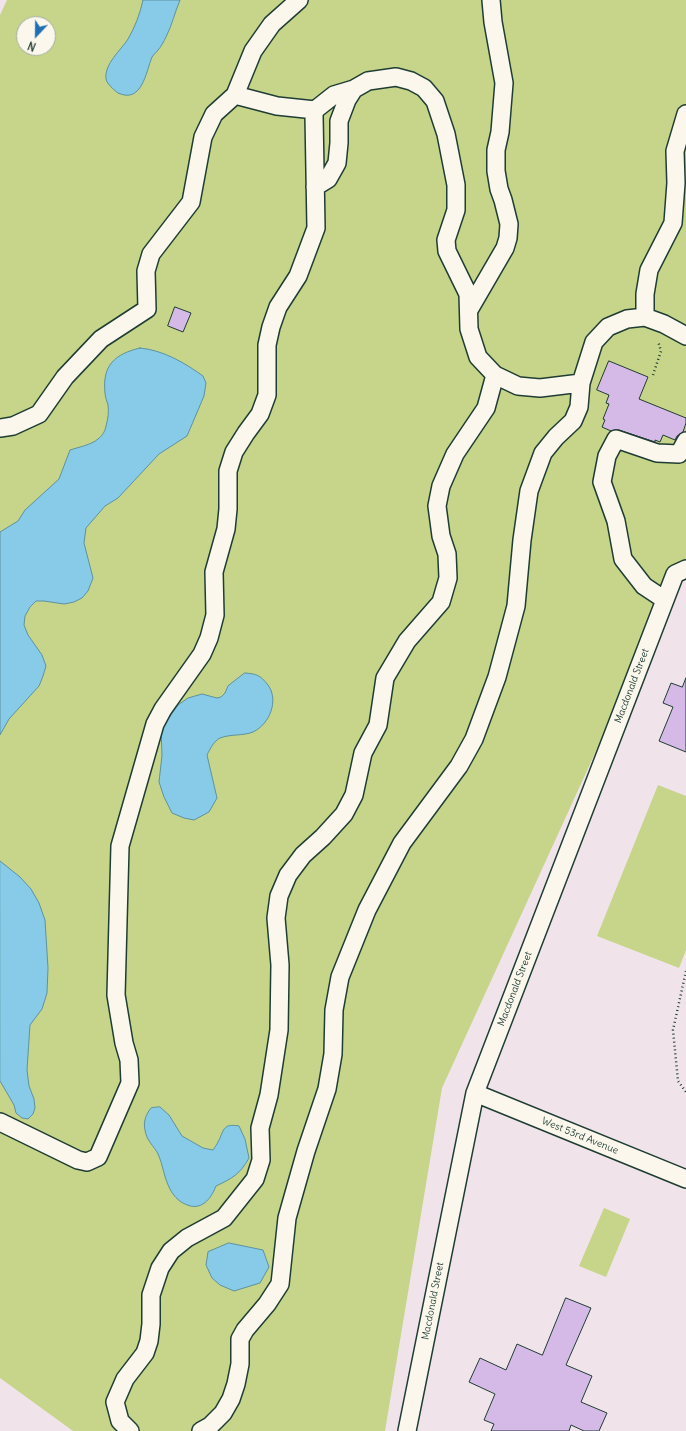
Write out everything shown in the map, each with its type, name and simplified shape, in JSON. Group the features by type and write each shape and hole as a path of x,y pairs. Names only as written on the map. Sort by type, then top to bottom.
{"street":[{"path":"0,428 13,426 39,414 65,377 101,339 147,309 146,271 151,254 191,202 203,137 214,114 235,95 253,51 272,24 299,0"},
{"path":"469,310 505,248 508,238 509,224 496,171 496,150 500,132 504,83 493,22 491,0"},
{"path":"0,1122 72,1157 87,1162 98,1157 130,1083 129,1060 124,1043 116,995 120,846 155,724 163,709 202,654 209,638 215,615 214,572 226,529 228,471 234,452 260,414 267,395 267,345 270,327 278,307 298,276 316,228 315,110 334,95 354,90 368,81 396,77 411,81 424,88 435,101 446,134 456,185 456,210 446,240 447,251 468,294 469,329 478,356 495,375 518,386 540,388 581,383"},
{"path":"315,187 328,179 337,163 340,143 340,121 347,100 354,90"},
{"path":"235,95 277,106 315,110"},
{"path":"648,318 645,294 649,270 673,224 676,183 675,151 686,114"},
{"path":"201,1431 210,1426 223,1413 231,1399 240,1364 240,1339 245,1330 267,1304 280,1284 287,1218 306,1151 327,1089 332,1054 334,1010 340,977 367,910 402,843 459,766 474,739 497,677 516,606 522,540 529,491 543,453 556,437 574,421 579,407 581,383 594,342 608,328 627,320 648,318 686,336"},
{"path":"130,1431 120,1421 116,1402 125,1379 145,1353 147,1347 151,1324 151,1296 160,1268 171,1251 187,1238 224,1218 255,1179 262,1160 260,1128 269,1095 279,1030 280,966 276,918 279,896 288,875 303,855 322,838 344,814 354,795 363,752 378,726 385,678 407,641 441,602 448,578 447,554 441,536 437,506 441,486 455,454 486,408 495,375"},
{"path":"665,600 644,586 623,559 616,521 602,482 608,456 616,439 657,453 679,454 686,441"},
{"name":"Macdonald Street","path":"406,1431 475,1093 675,574 686,569"},
{"name":"West 53rd Avenue","path":"475,1093 686,1179"}],"path":[{"path":"648,318 661,351 653,375"},
{"path":"686,971 673,1030 678,1081 686,1092"}],"green space":[{"path":"7,0 686,0 686,569 665,600 442,1088 385,1431 73,1431 0,1378 0,15"},
{"path":"658,785 686,796 686,950 679,968 597,936"},
{"path":"604,1208 630,1219 606,1277 579,1266"}],"water":[{"path":"143,0 180,0 168,32 161,46 152,57 142,85 133,94 126,95 118,93 111,87 106,79 106,73 110,63 133,30"},
{"path":"140,348 165,354 189,366 203,376 206,383 204,396 187,436 159,454 118,498 105,506 86,528 84,543 93,578 88,591 82,598 74,602 64,604 36,601 30,607 25,616 24,625 28,635 42,655 46,666 39,686 9,719 0,735 0,532 18,521 25,510 59,479 70,450 92,443 102,434 106,428 108,416 105,383 108,368 117,357"},
{"path":"245,673 260,677 268,685 273,698 273,704 268,718 253,732 220,738 211,748 207,755 217,798 209,812 194,820 172,813 159,782 162,755 161,729 178,705 188,698 202,694 217,698 221,697 225,693 228,686"},
{"path":"0,861 20,877 31,889 39,903 45,920 48,968 47,993 42,1009 30,1025 27,1070 29,1086 34,1099 35,1108 33,1114 28,1119 22,1118 16,1113 14,1105 0,1081"},
{"path":"160,1107 169,1115 182,1136 203,1148 213,1150 224,1129 233,1125 239,1126 245,1139 249,1158 246,1163 236,1175 216,1186 208,1200 201,1205 191,1206 185,1204 174,1196 168,1185 158,1154 148,1140 144,1127 146,1115 151,1108"},
{"path":"229,1243 263,1250 269,1267 260,1283 234,1291 220,1285 212,1278 206,1265 208,1252"}],"building":[{"path":"175,307 191,313 183,332 168,326"},
{"path":"609,361 648,377 639,399 686,418 683,432 677,436 675,440 663,435 660,442 655,440 655,442 619,430 611,431 602,427 605,420 603,419 609,404 606,403 609,395 597,390"},
{"path":"686,678 686,752 659,741 673,707 663,703 671,683 682,687"},
{"path":"566,1298 591,1308 566,1365 592,1376 581,1402 607,1413 599,1431 584,1431 571,1425 569,1431 491,1431 494,1424 484,1420 495,1394 469,1382 480,1358 506,1370 517,1344 542,1355"}]}
